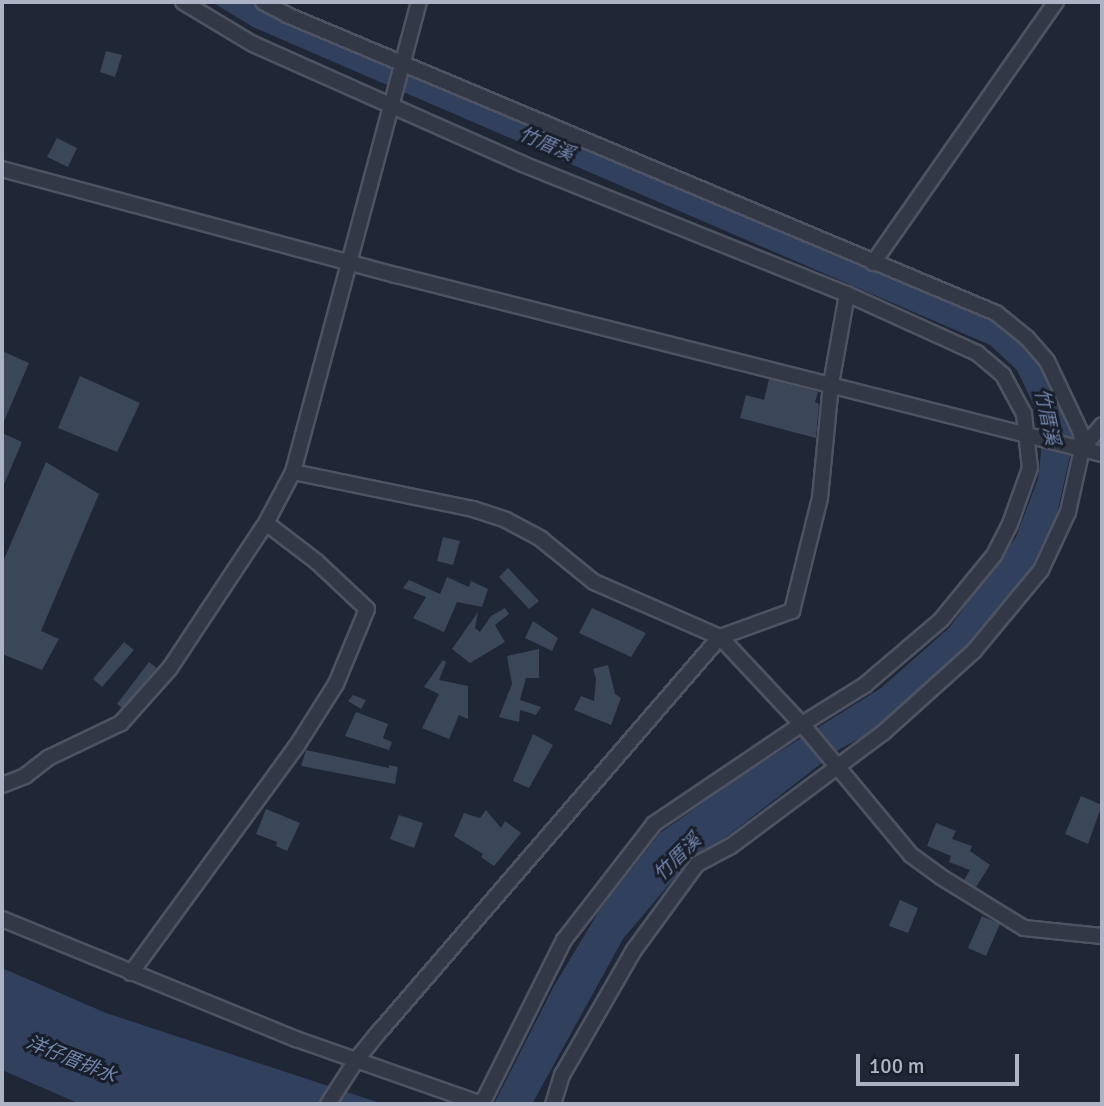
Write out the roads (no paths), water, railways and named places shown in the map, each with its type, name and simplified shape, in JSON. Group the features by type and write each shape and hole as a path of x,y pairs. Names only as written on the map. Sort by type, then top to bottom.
{"street":[{"path":"2,919 296,1039 482,1104 564,940 654,824 865,685 941,620 995,554 1010,524 1030,468 1028,434 1016,395 1003,375 985,358 847,295 523,163 392,106 253,44 183,2"},
{"path":"263,2 287,15 996,313 1027,338 1047,361 1081,433 1082,449 1068,512 1041,570 990,634 956,670 907,708 884,732 731,846 697,864 634,950 562,1075 553,1104"},
{"path":"2,785 25,776 48,758 121,723 170,668 266,523 293,472 347,262 419,2"},
{"path":"873,263 1056,2"},
{"path":"2,169 759,369 831,384 1102,454"},
{"path":"328,1104 357,1059 644,722 720,637 792,611 820,498 831,384 847,295"},
{"path":"1082,449 1102,425"},
{"path":"293,472 473,509 506,520 541,539 594,582 720,637 804,727 898,841 941,877 1024,928 1102,936"},
{"path":"131,973 298,744 336,684 367,609 317,562 266,523"}],"water":[{"name":"竹厝溪","path":"212,2 267,2 707,193 1010,330 1046,364 1074,438 1057,514 1027,576 980,642 891,721 840,749 676,876 623,939 532,1104 494,1104 554,986 599,911 660,833 747,772 881,688 949,628 1016,537 1038,479 1041,453 1039,416 1017,370 990,345 253,27"},
{"name":"洋仔厝排水","path":"2,968 106,1013 383,1104 80,1104 2,1070"}]}
